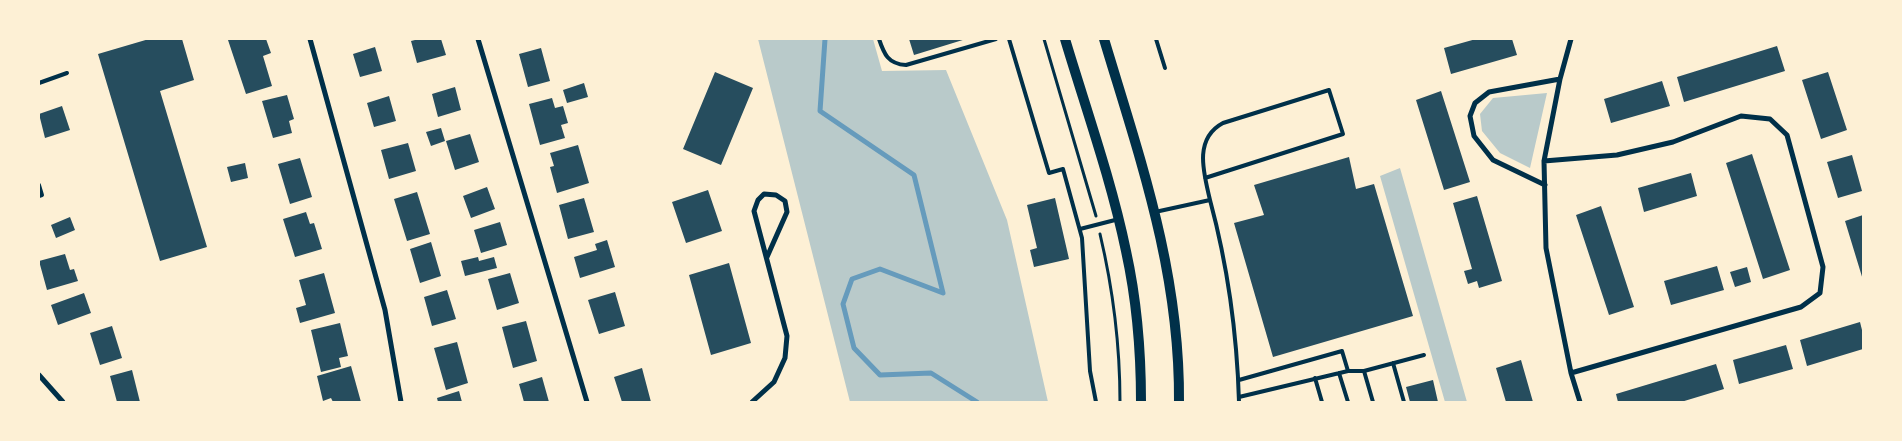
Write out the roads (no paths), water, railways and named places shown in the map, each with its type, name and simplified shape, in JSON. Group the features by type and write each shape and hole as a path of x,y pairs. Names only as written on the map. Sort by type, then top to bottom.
{"main road":[{"path":"1065,39 1119,219 1136,307 1141,402"},
{"path":"1104,39 1156,212 1167,262 1176,321 1179,402"}],"street":[{"path":"310,39 385,310 401,402"},
{"path":"478,39 587,402"},
{"path":"1571,39 1560,79 1544,160 1546,248 1571,373 1580,402"},
{"path":"1545,185 1493,160 1474,136 1470,116 1475,103 1490,92 1560,79"},
{"path":"1544,160 1618,154 1673,142 1741,116 1770,119 1787,135 1823,267 1820,293 1801,307 1571,373"},
{"path":"752,402 774,382 785,358 788,336 754,210 758,200 764,194 776,195 785,201 787,212 767,257"},
{"path":"39,376 64,402"}],"lane":[{"path":"879,39 887,58 894,63 906,65 996,39"},
{"path":"1009,39 1048,174 1063,169 1080,230 1084,250 1090,371 1096,402"},
{"path":"1156,39 1165,68"},
{"path":"39,83 67,73"},
{"path":"1205,178 1343,134 1329,90 1218,126 1210,135 1203,149 1202,162 1205,178 1228,278 1239,380 1239,400 1315,378 1348,371 1364,372 1424,355"},
{"path":"39,185 42,195 39,196"},
{"path":"1156,212 1210,200"},
{"path":"1080,230 1119,219"},
{"path":"1239,380 1342,351 1348,371"},
{"path":"1393,363 1404,402"},
{"path":"1364,372 1373,402"},
{"path":"1339,373 1348,402"},
{"path":"1315,378 1322,402"}],"waterway":[{"path":"825,39 820,111 914,175 943,293 880,269 852,279 843,304 854,348 880,375 931,373 977,402"}]}
